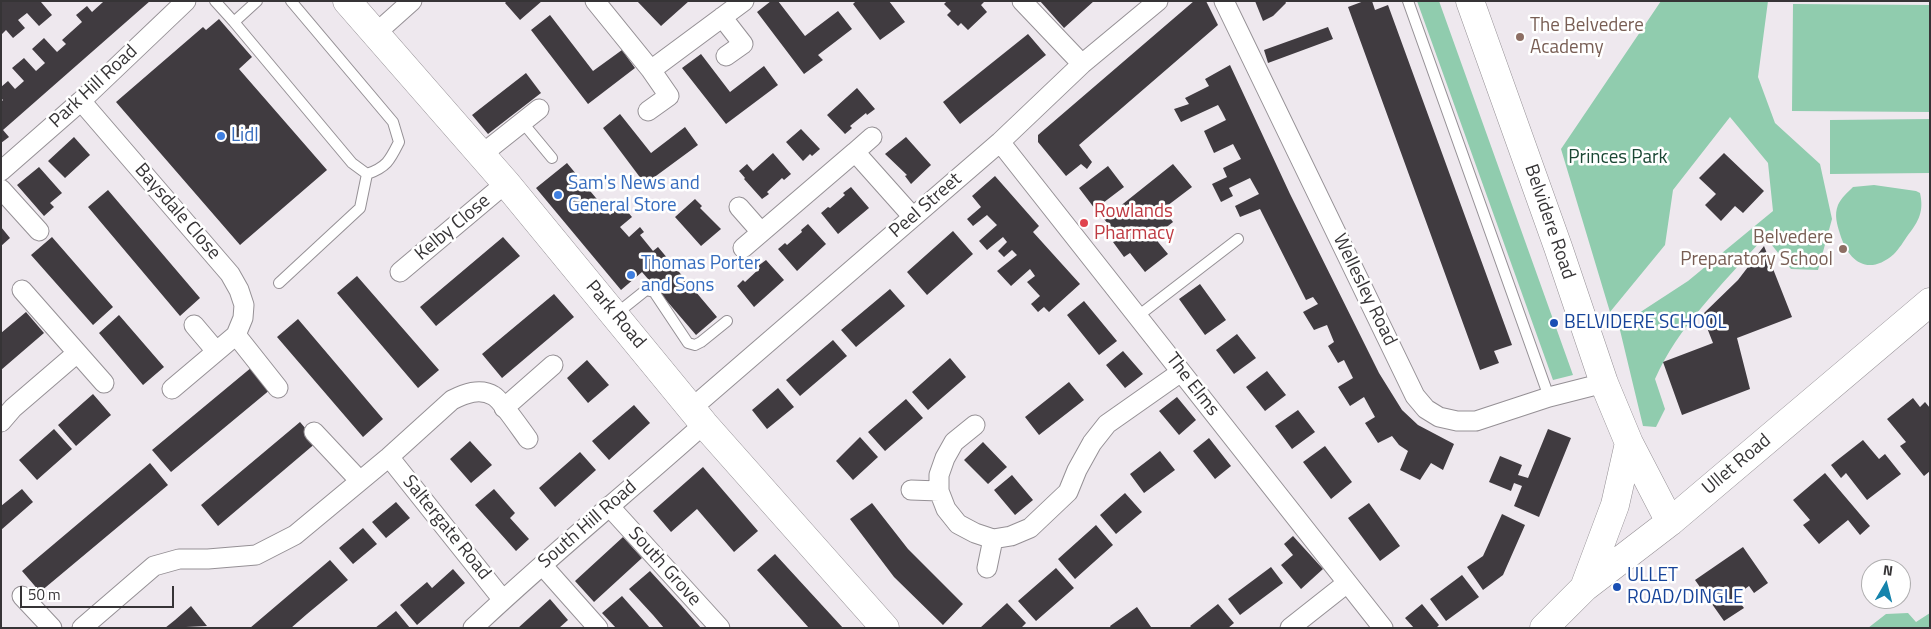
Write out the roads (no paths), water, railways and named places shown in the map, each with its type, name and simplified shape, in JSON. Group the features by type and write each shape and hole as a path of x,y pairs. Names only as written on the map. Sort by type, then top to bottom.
{"main road":[{"name":"Park Road","path":"347,1 506,184 698,416 885,628"},
{"name":"Belvidere Road","path":"1470,1 1555,238 1604,383 1629,443 1670,522"},
{"name":"Ullet Road","path":"1544,628 1584,588 1670,522 1930,302"},
{"path":"1584,588 1615,505 1629,443"}],"street":[{"name":"Park Hill Road","path":"1,171 81,101 186,1"},
{"path":"375,34 412,1"},
{"path":"595,1 651,70 669,96 648,111"},
{"path":"1022,1 1082,64"},
{"name":"Peel Street","path":"698,416 913,217 1000,142 1082,64 1158,1"},
{"name":"Wellesley Road","path":"1224,1 1415,396 1426,409 1439,417 1457,421 1476,421 1549,397 1604,383"},
{"path":"651,70 741,2"},
{"path":"722,17 743,44 726,56"},
{"name":"Baysdale Close","path":"81,101 230,274 239,290 244,305 243,318 236,335"},
{"path":"481,155 539,109"},
{"path":"743,248 872,137"},
{"name":"The Elms","path":"1000,142 1383,628"},
{"path":"855,152 913,217"},
{"name":"Kelby Close","path":"400,272 506,184"},
{"path":"1,189 39,231"},
{"path":"739,207 761,232"},
{"path":"22,290 104,383"},
{"path":"194,324 216,351"},
{"path":"172,389 236,335 278,388"},
{"path":"1,422 13,408 77,353"},
{"path":"504,408 553,365"},
{"path":"975,425 954,442 945,458 939,475 939,490 946,510 958,524 992,539 1011,536 1030,528 1068,492 1077,470 1092,443 1107,424 1181,372"},
{"path":"82,628 154,566 180,559 256,555 295,535 389,457 452,400 464,394 479,391 494,396 528,439"},
{"name":"South Hill Road","path":"473,628 609,506 654,469 698,416"},
{"path":"314,432 360,481"},
{"name":"Saltergate Road","path":"389,457 503,600"},
{"path":"910,490 939,490"},
{"name":"South Grove","path":"609,506 720,628"},
{"path":"987,568 992,539"},
{"path":"542,565 598,628"},
{"path":"1290,628 1348,583"},
{"path":"22,596 52,628"}],"lane":[{"path":"215,1 352,163 367,174"},
{"path":"234,22 256,1"},
{"path":"291,1 393,122 399,142 390,161 378,170 367,174"},
{"path":"1408,1 1549,397"},
{"path":"523,123 552,158"},
{"path":"279,283 360,208 367,174"},
{"path":"1138,316 1238,239"},
{"path":"615,315 646,290 654,292 688,343 695,345 702,342 727,321"}],"place":[{"name":"The Belvedere Academy","path":"1520,37"},
{"name":"Lidl","path":"221,136"},
{"name":"Sam's News and General Store","path":"558,195"},
{"name":"Rowlands Pharmacy","path":"1084,223"},
{"name":"Belvedere Preparatory School","path":"1843,249"},
{"name":"Thomas Porter and Sons","path":"631,275"},
{"name":"BELVIDERE SCHOOL","path":"1554,323"},
{"name":"ULLET ROAD/DINGLE","path":"1617,587"}],"park label":[{"name":"Princes Park","path":"1618,158"}]}
